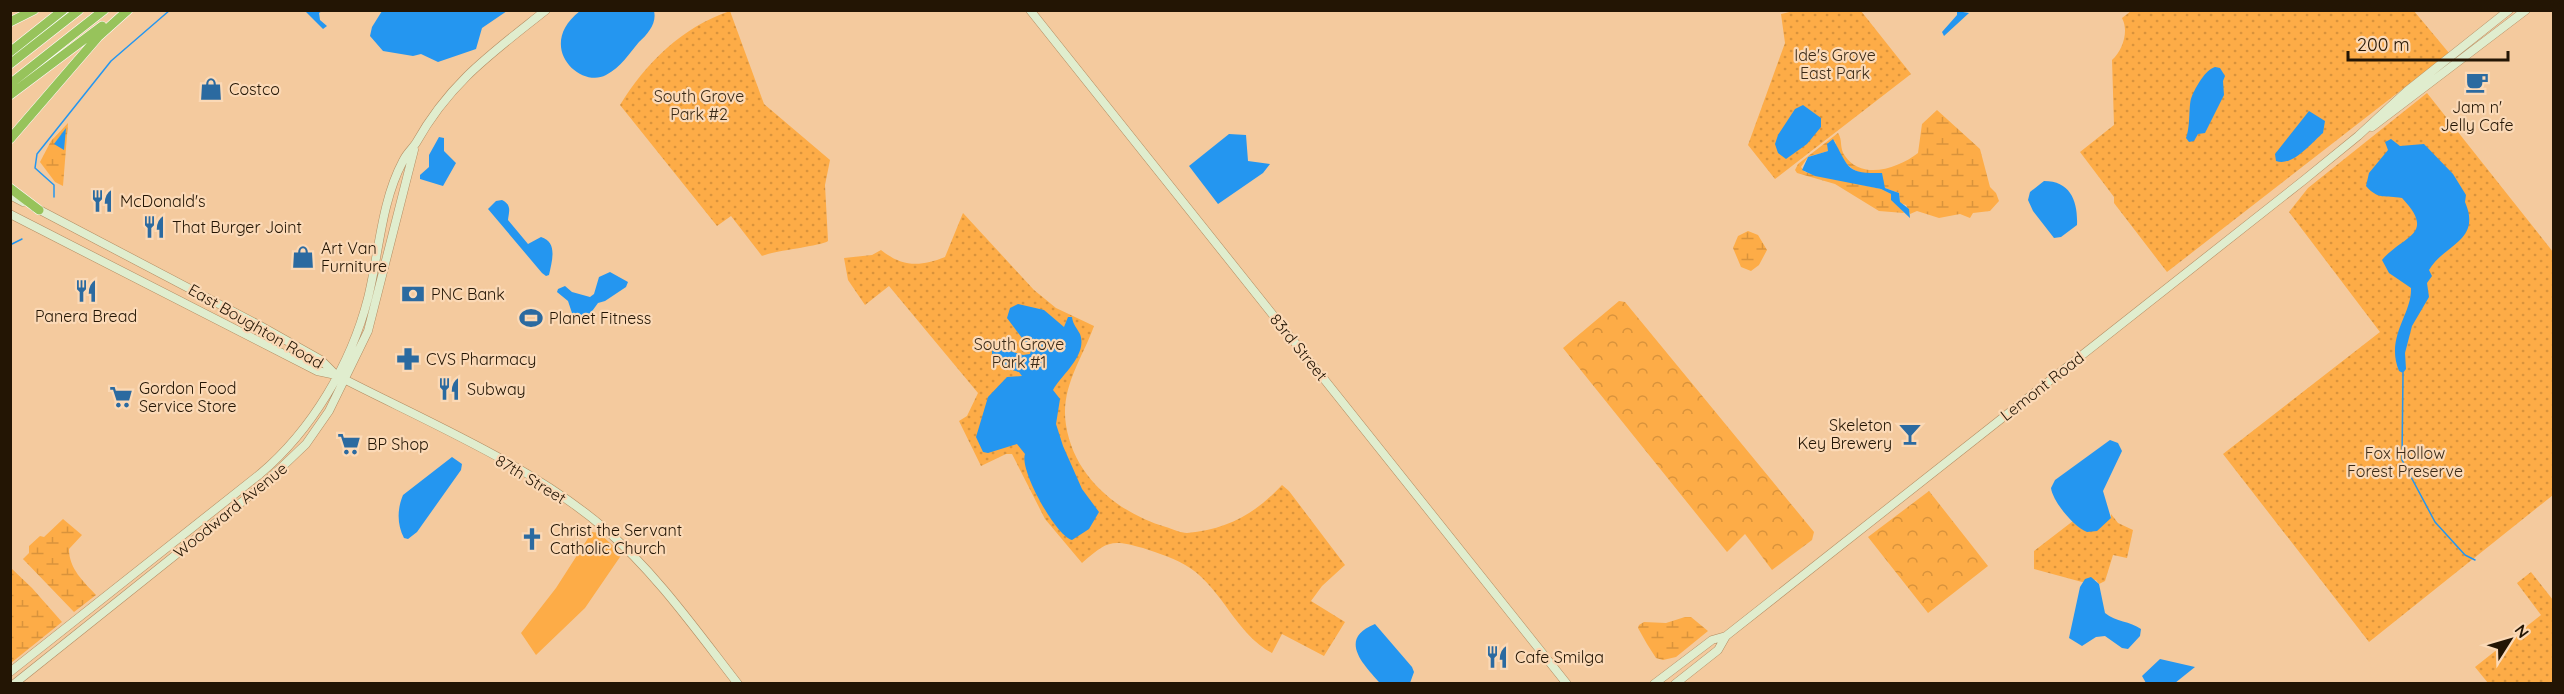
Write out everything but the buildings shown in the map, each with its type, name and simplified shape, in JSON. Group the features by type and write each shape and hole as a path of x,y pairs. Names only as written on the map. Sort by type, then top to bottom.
{"highway":[{"path":"10,22 34,10"},
{"path":"10,52 63,10"},
{"path":"10,64 79,10"},
{"path":"10,84 104,10"},
{"path":"10,95 123,10"},
{"path":"10,139 98,37 128,10"},
{"path":"10,188 39,210"}],"main road":[{"name":"Woodward Avenue","path":"10,672 275,462 315,414 354,338 368,298 397,176 403,160 415,145 436,109 461,80 546,10"},
{"name":"83rd Street","path":"1030,10 1567,684"},
{"name":"Lemont Road","path":"2358,136 2407,91 2509,10"},
{"name":"Lemont Road","path":"1675,684 1718,650 1726,636 2358,136 2417,95 2526,10"},
{"name":"Woodward Avenue","path":"14,684 278,473 317,429 346,380 364,343 376,306 415,145"},
{"name":"East Boughton Road","path":"10,195 185,285 321,360 336,375"},
{"name":"East Boughton Road","path":"10,214 317,370 336,375"},
{"name":"87th Street","path":"336,375 518,469 592,519 651,575 738,684"},
{"name":"Lemont Road","path":"1654,684 1712,640 1726,636"}],"green space":[{"name":"South Grove Park #2","path":"730,11 764,104 830,160 825,185 828,241 824,243 762,256 731,216 717,226 620,105 641,75 667,48 696,27"},
{"name":"Ide's Grove East Park","path":"1794,11 1861,11 1911,74 1775,179 1748,145 1785,43 1781,14"},
{"path":"2131,11 2414,11 2449,53 2167,272 2114,203 2114,197 2080,152 2114,125 2112,60 2124,40 2125,29 2122,18"},
{"name":"Fox Hollow Forest Preserve","path":"2427,93 2553,252 2553,495 2369,642 2223,454 2380,332 2289,212 2308,188"},
{"path":"1937,110 1980,149 1990,187 1996,193 1999,201 1990,211 1973,213 1970,218 1960,214 1939,218 1917,211 1910,214 1906,205 1900,203 1899,193 1885,188 1879,173 1863,173 1850,167 1841,156 1835,141 1829,146 1828,151 1808,157 1801,167 1805,172 1881,189 1891,194 1893,202 1898,203 1904,213 1879,211 1835,184 1797,173 1795,170 1798,164 1838,133 1842,150 1852,164 1861,168 1881,170 1901,163 1918,153 1922,124"},
{"path":"68,123 63,186 55,182 40,162 51,141"},
{"name":"South Grove Park #1","path":"963,213 1034,290 1056,308 1094,326 1069,386 1065,411 1066,425 1078,461 1088,476 1115,502 1148,521 1187,533 1215,528 1240,518 1262,504 1282,485 1289,491 1345,565 1322,586 1311,601 1345,622 1324,656 1282,634 1272,653 1259,645 1239,624 1202,577 1185,565 1167,557 1143,548 1116,543 1104,546 1082,563 1045,519 1012,454 1006,454 981,466 959,421 967,416 978,393 889,286 865,305 848,280 844,258 872,255 881,250 896,260 912,264 927,263 945,257"},
{"path":"1748,231 1758,235 1767,250 1759,265 1751,271 1741,267 1733,248 1738,236"},
{"path":"1619,301 1625,302 1814,532 1812,540 1772,570 1745,534 1727,552 1563,348"},
{"path":"1929,491 1988,566 1928,613 1868,537"},
{"path":"2111,514 2118,523 2133,530 2127,558 2113,555 2105,581 2099,584 2096,580 2082,582 2034,569 2034,551 2073,521 2075,524 2111,518"},
{"path":"63,519 82,535 69,549 70,556 78,575 96,595 74,612 23,559 29,553 29,546 40,536 44,537"},
{"path":"592,532 599,533 622,554 585,608 536,655 521,633 556,588"},
{"path":"11,568 62,622 11,663"},
{"path":"2531,572 2553,600 2553,683 2488,683 2475,667 2541,615 2517,583"},
{"path":"1691,617 1708,631 1676,657 1663,660 1656,658 1638,628 1639,625 1644,622 1666,623"}],"water":[{"path":"305,11 322,11 319,13 320,20 327,26 323,29"},
{"path":"382,11 507,11 482,28 476,49 438,62 421,54 413,56 383,51 370,36 372,27"},
{"path":"580,11 654,11 655,15 648,32 620,64 606,75 596,78 585,76 574,70 566,61 562,50 561,38 567,24"},
{"path":"1957,11 1969,13 1944,36 1942,32 1957,15"},
{"path":"2215,67 2220,68 2225,76 2224,95 2205,133 2198,134 2194,141 2189,142 2186,138 2192,96 2204,75"},
{"path":"1803,105 1821,118 1821,127 1807,144 1786,159 1778,153 1775,144 1778,135 1795,109"},
{"path":"2309,111 2325,121 2323,133 2289,161 2276,161 2275,154"},
{"path":"66,128 64,150 54,144"},
{"path":"1229,134 1246,135 1248,161 1270,164 1263,173 1218,204 1189,166"},
{"path":"439,137 444,138 444,151 456,163 443,186 420,179 420,175 429,167 429,155"},
{"path":"1833,139 1846,162 1854,170 1882,173 1885,188 1899,193 1900,202 1909,209 1910,218 1891,200 1891,194 1881,189 1815,176 1802,170 1808,157 1828,151 1827,144"},
{"path":"2391,139 2400,146 2424,144 2453,174 2466,195 2465,202 2469,215 2469,225 2465,234 2429,270 2432,276 2427,283 2429,297 2412,326 2405,353 2406,369 2403,373 2399,371 2395,347 2408,307 2411,288 2389,273 2382,260 2413,234 2417,227 2417,220 2402,198 2378,195 2366,186 2369,173 2388,150 2385,142"},
{"path":"2044,181 2053,182 2067,189 2074,201 2077,225 2061,237 2054,238 2033,211 2028,200 2030,192"},
{"path":"502,200 509,206 508,220 528,244 541,237 550,243 552,253 549,275 542,273 488,209 496,201"},
{"path":"610,272 628,282 626,287 598,303 590,314 578,320 573,316 568,301 557,292 558,289 565,286 572,292 590,297 594,294 599,277"},
{"path":"1018,304 1044,310 1064,327 1068,317 1072,317 1080,334 1080,350 1077,357 1053,390 1060,399 1056,424 1082,489 1099,512 1089,529 1072,540 1057,527 1040,502 1028,474 1025,454 1017,444 988,453 983,452 976,437 988,397 1007,377 1022,376 1019,372 997,363 992,356 992,351 997,347 1023,355 1030,354 1031,350 1007,318 1010,308"},
{"path":"2110,440 2118,443 2122,451 2103,491 2111,518 2097,531 2087,532 2076,525 2065,513 2051,488 2055,480"},
{"path":"452,457 462,464 461,470 417,532 408,539 404,538 399,517 403,495"},
{"path":"2091,577 2099,584 2105,613 2141,629 2140,636 2128,649 2122,648 2105,636 2096,637 2082,646 2069,638 2080,587 2085,579"},
{"path":"1375,624 1412,667 1414,672 1410,683 1380,683 1361,660 1356,645 1358,637 1364,630"},
{"path":"2160,659 2195,667 2175,683 2146,683 2142,676"}],"waterway":[{"path":"54,197 54,185 35,168 37,154 111,61 170,10"},
{"path":"10,245 22,239"},
{"path":"2403,373 2402,460 2435,522 2465,555 2475,560"}],"place":[{"name":"Jam n' Jelly Cafe","path":"2477,82"},
{"name":"Costco","path":"211,89"},
{"name":"McDonald's","path":"102,201"},
{"name":"That Burger Joint","path":"154,227"},
{"name":"Art Van Furniture","path":"303,257"},
{"name":"Panera Bread","path":"86,291"},
{"name":"PNC Bank","path":"413,294"},
{"name":"Planet Fitness","path":"531,318"},
{"name":"CVS Pharmacy","path":"408,359"},
{"name":"Subway","path":"449,389"},
{"name":"Gordon Food Service Store","path":"121,397"},
{"name":"Skeleton Key Brewery","path":"1910,434"},
{"name":"BP Shop","path":"349,444"},
{"name":"Christ the Servant Catholic Church","path":"532,539"},
{"name":"Cafe Smilga","path":"1497,657"}]}
